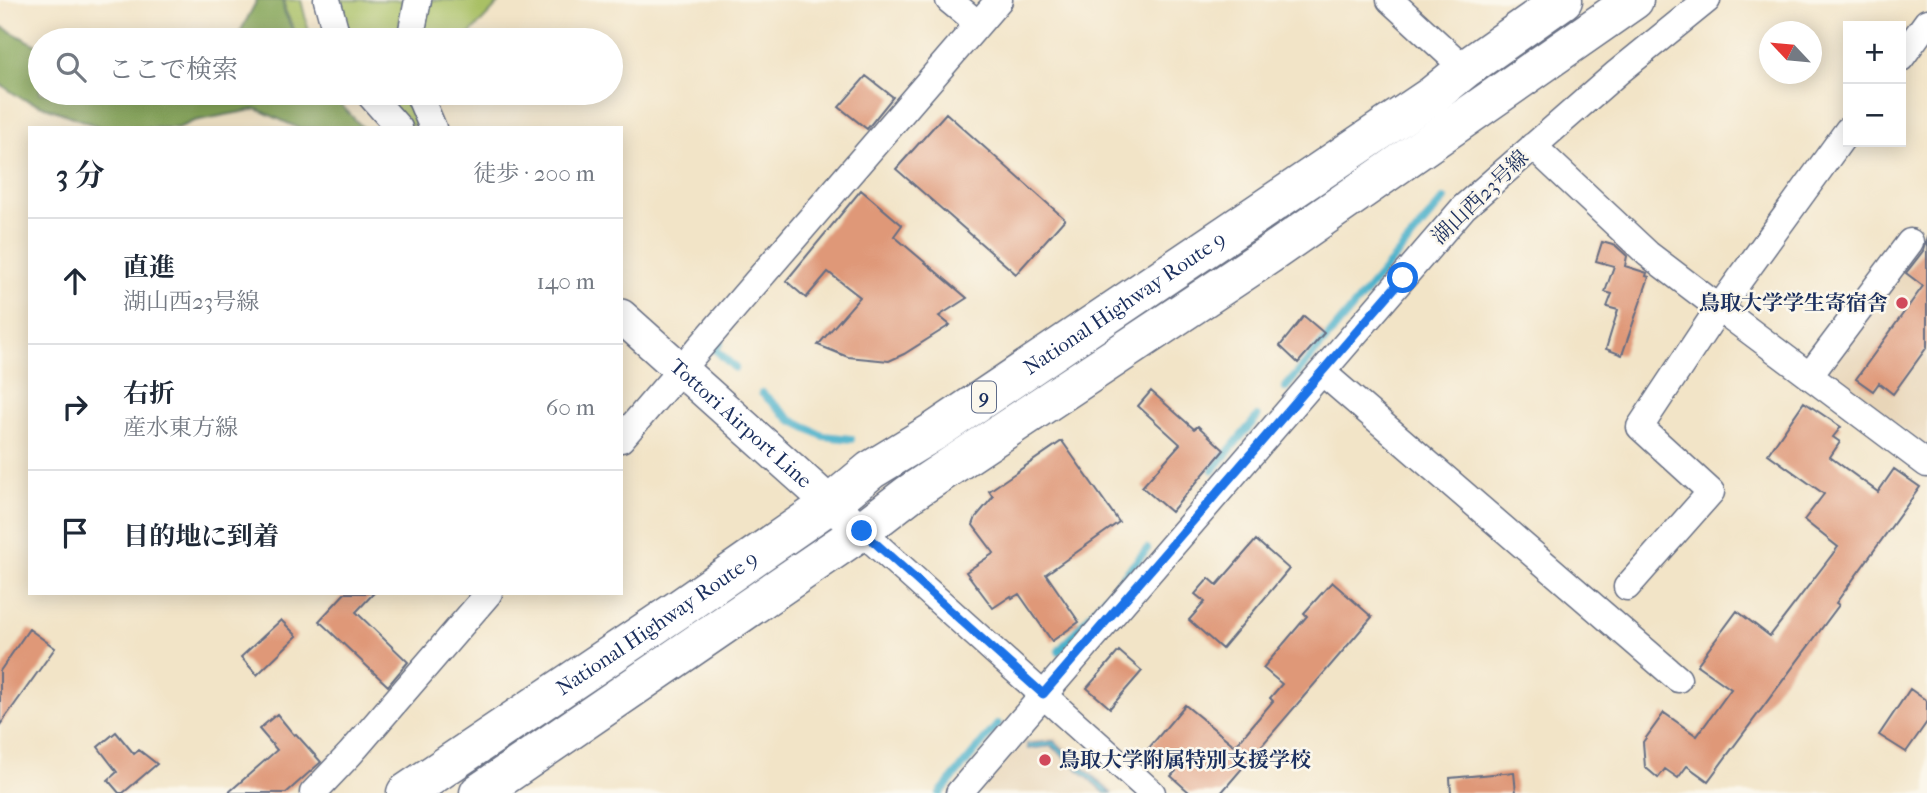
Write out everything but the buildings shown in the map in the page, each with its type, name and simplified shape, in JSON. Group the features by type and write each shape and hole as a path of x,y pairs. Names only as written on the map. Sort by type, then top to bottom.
{"highway":[{"name":"National Highway Route 9","path":"406,793 679,609 830,504 871,470 935,430 1433,95 1465,69 1563,0"},
{"name":"National Highway Route 9","path":"479,793 862,531 909,494 1270,254 1634,0"}],"main road":[{"name":"Tottori Airport Line","path":"623,319 862,531"}],"street":[{"path":"327,0 335,28"},
{"path":"412,28 418,0"},
{"path":"950,0 978,24"},
{"path":"623,437 999,0"},
{"path":"1391,0 1465,69"},
{"name":"湖山西23号線","path":"959,793 1464,207 1707,0"},
{"path":"1906,51 1927,22"},
{"path":"379,105 398,126"},
{"path":"423,105 432,126"},
{"path":"1627,587 1711,492 1640,427 1720,308 1843,138"},
{"name":"湖山西23号線","path":"1533,146 1648,254 1927,464"},
{"path":"1810,375 1910,242"},
{"path":"1322,372 1678,679"},
{"path":"862,531 1152,793"},
{"path":"313,793 487,595"}],"shaded area":[{"name":"鳥取大学学生寄宿舎","path":"1927,235 1927,447 1828,371"},
{"name":"鳥取大学附属特別支援学校","path":"1056,736 1116,793 980,793 1026,738 1031,740"}],"green space":[{"path":"257,0 283,0 284,11 292,28 242,28"},
{"path":"285,0 301,0 308,28 293,28 285,10"},
{"path":"336,0 404,0 399,28 344,28"},
{"path":"429,0 502,0 475,28 423,28"},
{"path":"0,26 28,41 28,101 0,84"},
{"path":"40,105 341,105 361,126 294,126 257,109 194,121 183,126 98,126"},
{"path":"390,105 408,105 417,124 411,126"}],"water":[{"path":"1054,741 1111,793 1105,793 1052,746 1028,749 1027,744"}],"waterway":[{"path":"1285,388 1444,199"},
{"path":"720,343 715,349 735,368"},
{"path":"762,393 791,420 823,436 851,439"},
{"path":"1213,470 1257,417"},
{"path":"1059,651 1147,549"},
{"path":"940,793 998,724"}],"place":[{"name":"鳥取大学学生寄宿舎","path":"1902,303"},
{"name":"鳥取大学附属特別支援学校","path":"1045,760"}],"route":[{"path":"862,531 1043,694 1403,278"}]}
